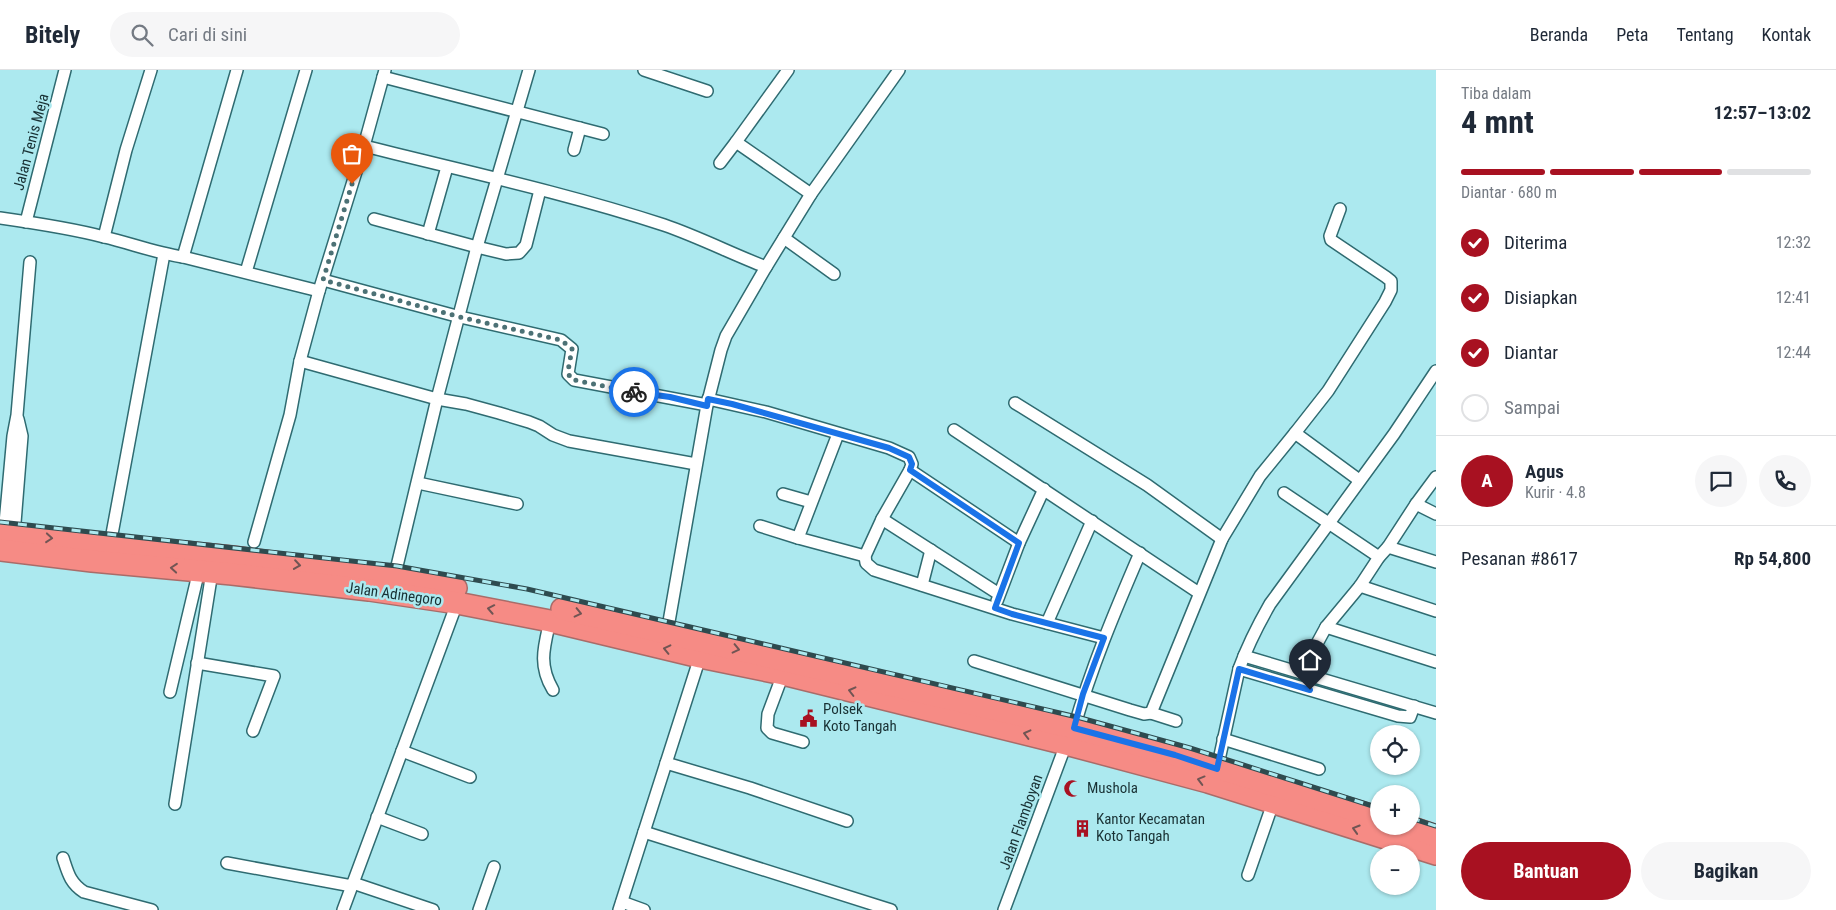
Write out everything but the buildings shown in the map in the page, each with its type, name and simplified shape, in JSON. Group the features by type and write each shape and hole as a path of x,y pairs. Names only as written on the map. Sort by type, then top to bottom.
{"highway":[{"path":"4,530 108,544 219,568"},
{"path":"4,530 92,561 264,569 396,578 476,592 667,633 1070,736 1175,755 1370,815"},
{"name":"Jalan Adinegoro","path":"264,569 369,590 457,603 550,621 700,657 1070,736"},
{"path":"1070,736 1273,803 1425,840"}],"street":[{"name":"Jalan Tenis Meja","path":"26,222 65,70"},
{"path":"104,237 126,150 151,70"},
{"path":"183,257 237,70"},
{"path":"246,272 306,70"},
{"path":"396,578 397,566 437,399 477,247 529,70"},
{"path":"644,70 707,91"},
{"path":"720,163 788,70"},
{"path":"667,633 708,402 726,336 811,194 899,70"},
{"path":"254,542 290,415 300,361 384,74 603,134"},
{"path":"574,150 580,128"},
{"path":"736,142 811,194"},
{"path":"364,146 540,190 665,225 766,267"},
{"path":"428,234 447,167"},
{"path":"374,219 506,254 519,253 522,251 530,232 540,190"},
{"path":"1151,713 1222,540 1260,476 1328,391 1391,290 1391,281 1331,240 1330,236 1340,209"},
{"path":"0,218 104,237 164,254 321,286 565,342 572,349 568,374 574,380 766,412 889,448 904,454 911,460 910,470 882,519 865,556 866,563 874,570 1012,614 1104,638"},
{"path":"784,238 834,274"},
{"path":"108,544 112,534 164,254"},
{"path":"4,530 22,436 17,415 30,262"},
{"path":"300,361 529,422 569,441 696,464"},
{"path":"1217,769 1239,669 1270,604 1435,375"},
{"path":"1015,404 1146,485 1222,540"},
{"path":"954,430 1199,593"},
{"path":"1295,433 1359,480"},
{"path":"798,538 838,434"},
{"path":"910,470 1019,543"},
{"path":"1301,673 1326,627 1360,586 1436,478"},
{"path":"418,483 517,504"},
{"path":"995,608 1019,543 1044,489"},
{"path":"1284,493 1379,557"},
{"path":"4,530 12,494"},
{"path":"783,494 811,502"},
{"path":"1416,504 1436,514"},
{"path":"882,519 999,594"},
{"path":"1047,623 1092,521"},
{"path":"760,526 865,556"},
{"path":"1388,547 1436,562"},
{"path":"922,585 931,550"},
{"name":"Jalan Flamboyan","path":"1004,910 1070,736 1104,638 1140,553"},
{"path":"175,804 197,663 219,568"},
{"path":"170,692 219,568"},
{"path":"1360,586 1436,611"},
{"path":"345,909 352,884 457,603"},
{"path":"550,621 543,663 547,680 553,690"},
{"path":"1326,627 1436,662"},
{"path":"1244,656 1436,713"},
{"path":"644,910 621,906 700,657"},
{"path":"974,661 1144,714 1151,713 1176,721"},
{"path":"197,663 274,676 253,731"},
{"path":"1239,669 1398,716 1410,717 1414,706"},
{"path":"783,674 768,714 767,728 772,733 803,742"},
{"path":"1223,739 1319,769"},
{"path":"402,751 470,777"},
{"path":"666,763 750,788 847,821"},
{"path":"1248,875 1273,803"},
{"path":"377,817 422,834"},
{"path":"644,832 891,910"},
{"path":"63,858 70,878 75,886 84,892 152,910"},
{"path":"227,864 352,884 433,910"},
{"path":"479,910 494,867"}],"railway":[{"path":"0,522 397,566 527,589 1077,717 1190,748 1370,805"},
{"path":"1420,821 1436,826"}],"way so far":[{"path":"352,184 323,280 460,317 561,340 572,349 568,371 570,378 634,392"}],"place":[{"name":"Polsek Koto Tangah","path":"809,718"},
{"name":"Mushola","path":"1073,788"},
{"name":"Kantor Kecamatan Koto Tangah","path":"1082,828"}],"route":[{"path":"634,392 670,397 707,406 708,399 766,412 889,448 909,457 912,464 910,470 1019,543 995,608 1104,638 1083,694 1074,728 1175,755 1217,769 1239,669 1310,690"}]}
